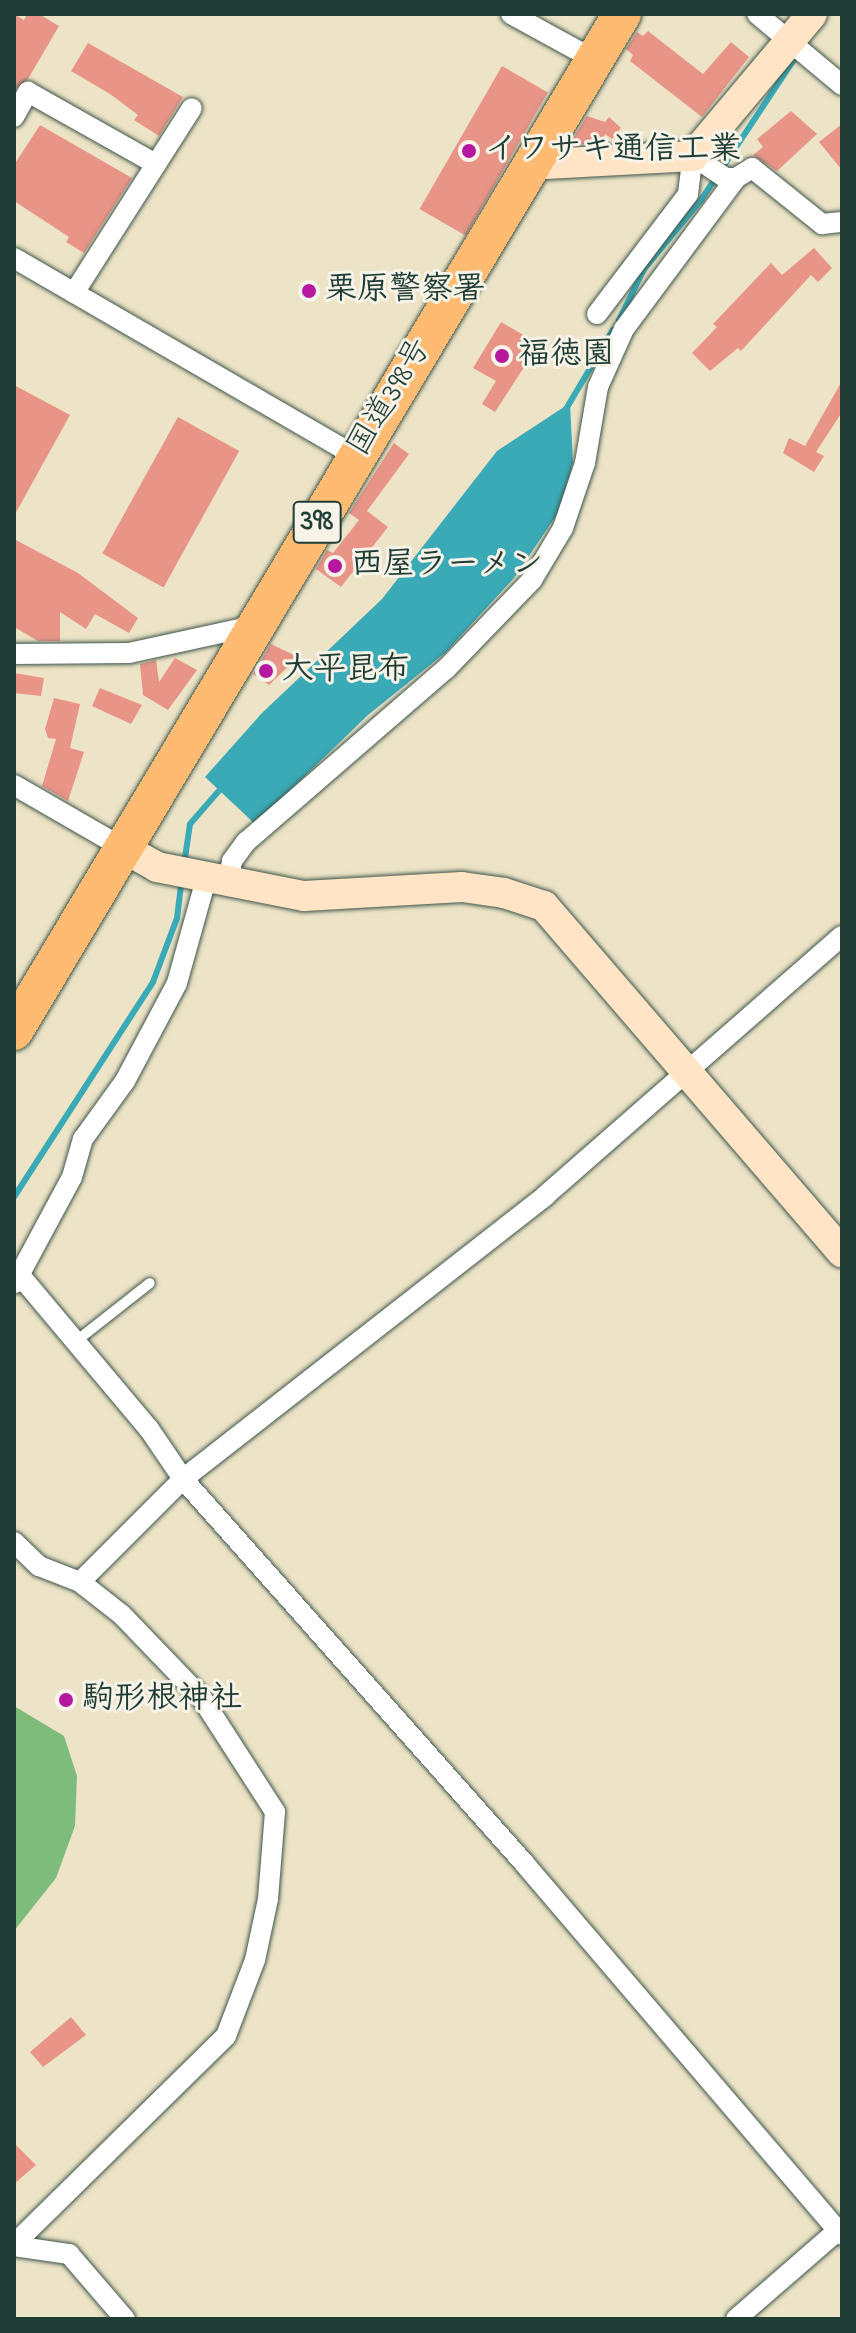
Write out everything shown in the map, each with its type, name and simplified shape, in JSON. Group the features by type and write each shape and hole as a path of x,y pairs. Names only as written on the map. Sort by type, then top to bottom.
{"highway":[{"name":"国道398号","path":"14,1031 528,165 622,14"}],"street":[{"path":"511,14 593,59"},
{"path":"757,14 792,44 839,77"},
{"path":"597,314 688,194 701,160 812,14"},
{"path":"14,117 28,92 156,164"},
{"path":"74,293 192,108"},
{"path":"528,165 701,160 731,178"},
{"path":"736,2319 841,2231 504,1840 183,1479 149,1429 16,1279 72,1177 83,1139 125,1081 177,983 210,879 232,861 246,842 456,660 532,580 563,528 585,463 598,387 624,329 731,178 752,168 822,224 842,222"},
{"path":"14,258 357,457"},
{"path":"14,654 129,653 253,626"},
{"path":"14,785 157,867 304,896 462,887 504,893 544,906 842,1252"},
{"path":"80,1582 183,1479 546,1195 842,936"},
{"path":"14,1542 39,1566 80,1582 121,1614 201,1697 275,1812 275,1846 255,1960 226,2036 14,2245"},
{"path":"14,2245 69,2254 125,2319"}],"lane":[{"path":"75,1342 150,1283"}],"green space":[{"path":"14,1706 64,1736 77,1776 75,1826 56,1878 14,1931"}],"water":[{"path":"570,403 573,463 558,513 514,578 445,653 368,715 255,824 205,777 261,714 382,599 497,451"}],"building":[{"path":"14,14 24,20 27,14 39,14 59,26 28,79 14,90"},
{"path":"648,31 703,74 731,42 749,57 702,117 630,61 633,55 626,49 637,32 643,36"},
{"path":"88,43 183,97 159,136 134,120 138,115 110,94 71,71"},
{"path":"502,66 548,92 465,235 420,209"},
{"path":"791,111 817,134 777,171 753,155 763,147 757,139"},
{"path":"587,116 605,122 609,117 621,128 612,139 605,134 602,143 569,145"},
{"path":"842,124 842,170 819,142"},
{"path":"40,125 132,178 84,253 66,242 69,237 14,201 14,165"},
{"path":"814,248 832,268 818,282 811,275 741,351 738,348 710,371 692,353 717,327 713,324 771,263 782,275"},
{"path":"501,322 539,344 495,412 482,404 496,381 473,368"},
{"path":"842,381 842,412 816,452 824,456 814,472 783,453 789,438 805,446"},
{"path":"14,385 70,415 14,516"},
{"path":"178,417 239,451 164,587 102,553"},
{"path":"394,443 409,454 367,511 388,527 341,587 316,569 327,550 333,553 359,520 349,513"},
{"path":"14,539 78,573 138,618 129,633 95,614 86,629 60,612 60,641 38,641 14,627"},
{"path":"271,644 298,657 269,685 253,674"},
{"path":"175,658 197,670 168,710 143,695 140,664 156,660 159,682"},
{"path":"14,673 44,678 41,696 14,693"},
{"path":"100,688 142,705 131,724 92,706"},
{"path":"54,698 80,704 70,748 84,752 68,801 42,786 56,739 48,738 45,729"},
{"path":"71,2017 86,2035 43,2067 30,2052"},
{"path":"14,2143 36,2165 14,2184"}],"waterway":[{"path":"619,320 644,269 701,200 797,55"},
{"path":"566,409 613,330"},
{"path":"184,865 190,824 224,785"},
{"path":"14,1197 153,982 177,918 182,880"}],"place":[{"name":"イワサキ通信工業","path":"469,151"},
{"name":"栗原警察署","path":"309,291"},
{"name":"福徳園","path":"502,356"},
{"name":"西屋ラーメン","path":"335,566"},
{"name":"大平昆布","path":"266,671"},
{"name":"駒形根神社","path":"66,1700"}]}
